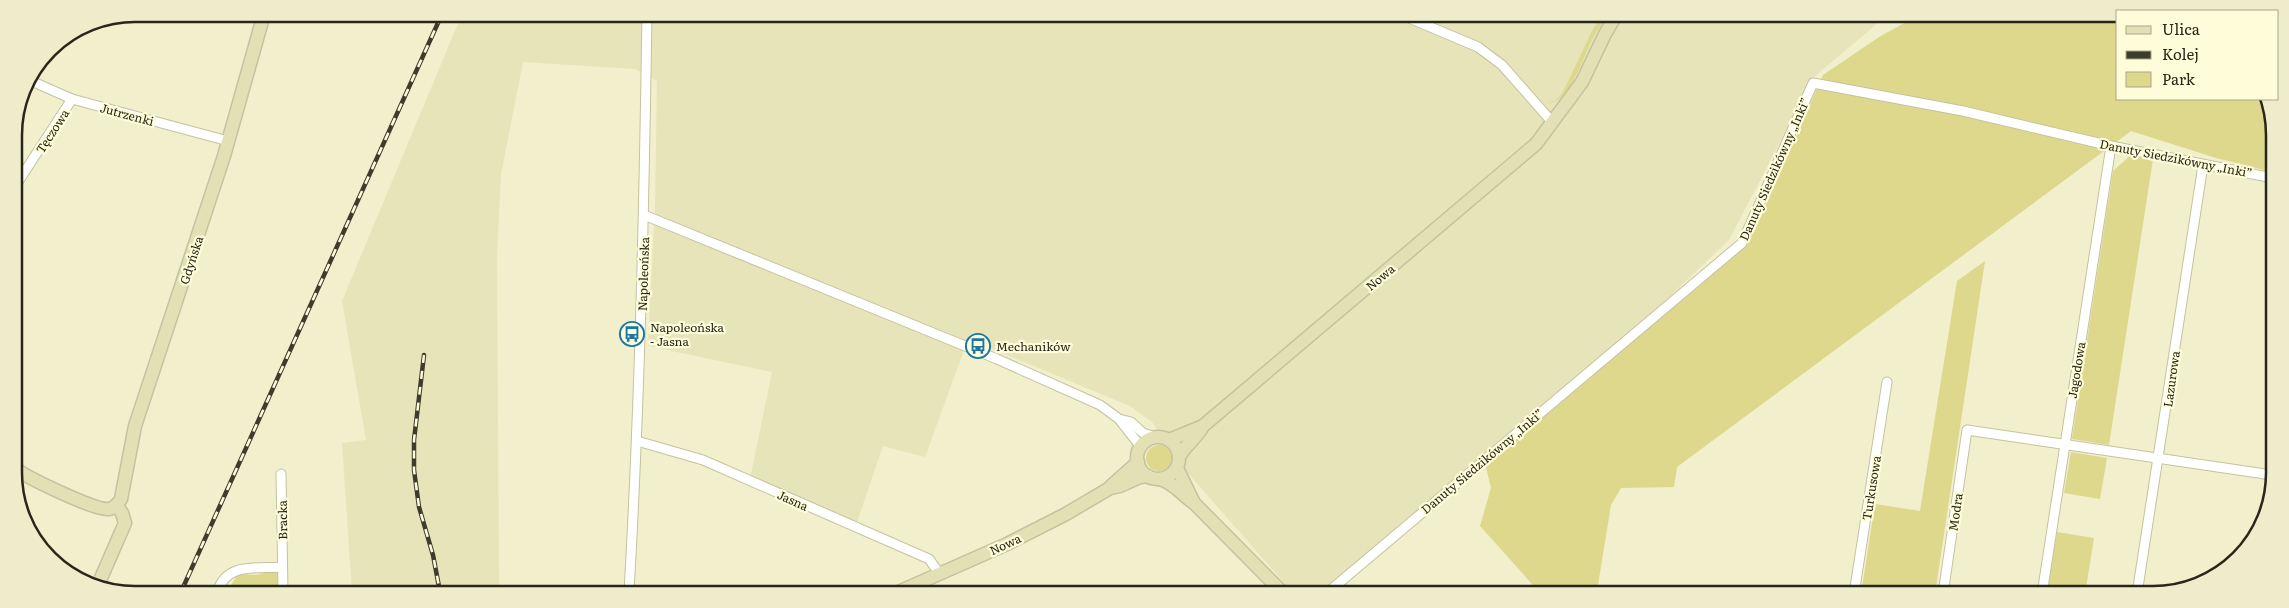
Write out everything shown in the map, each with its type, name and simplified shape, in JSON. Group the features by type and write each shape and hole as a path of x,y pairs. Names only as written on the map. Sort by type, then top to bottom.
{"street":[{"name":"Gdyńska","path":"112,507 121,499 135,426 228,140 262,22"},
{"name":"Napoleońska","path":"629,586 637,440 644,215 647,22"},
{"path":"1419,22 1478,47 1502,65 1553,123"},
{"name":"Nowa","path":"1169,440 1203,426 1518,161 1536,144 1582,82 1604,34 1612,22"},
{"name":"Jutrzenki","path":"36,83 72,99 228,140"},
{"name":"Danuty Siedzikówny „Inki”","path":"1336,585 1742,243 1813,83 1963,111 2111,146 2266,177"},
{"name":"Tęczowa","path":"23,174 72,99"},
{"name":"Jagodowa","path":"2043,585 2111,146"},
{"name":"Lazurowa","path":"2138,585 2203,164"},
{"path":"644,215 997,359 1100,405 1119,418 1131,422 1143,433 1155,438 1169,440 1176,447 1178,462 1194,503"},
{"name":"Turkusowa","path":"1855,585 1887,382"},
{"path":"1119,418 1141,447"},
{"name":"Nowa","path":"1178,462 1182,451 1198,435 1203,426"},
{"name":"Modra","path":"1944,585 1967,430 2065,445"},
{"path":"1155,438 1147,441 1141,447 1138,462 1143,472 1169,482 1194,503 1276,585"},
{"name":"Jasna","path":"637,440 703,460 929,559 939,573"},
{"path":"2065,445 2159,460 2266,472"},
{"name":"Nowa","path":"912,586 1007,544 1066,514 1110,488 1138,462"},
{"path":"1154,477 1171,474 1178,462"},
{"path":"22,473 68,496 112,507 122,513 125,523 100,580"},
{"name":"Bracka","path":"281,474 283,586"},
{"name":"Nowa","path":"1110,488 1120,486 1140,477 1154,477"},
{"path":"220,586 223,578 236,570 282,567"}],"shaded area":[{"path":"459,22 1879,22 1814,77 1729,240 1649,316 1343,585 1286,585 1181,465 1152,422 1130,406 968,339 925,457 883,446 857,522 750,479 772,372 648,346 655,208 657,81 635,69 523,62 501,174 497,256 499,586 352,586 342,443 366,440 342,301"}],"green space":[{"path":"1598,22 1603,22 1595,34 1571,85 1564,94 1556,100 1562,94 1593,29"},
{"path":"1906,22 2116,22 2116,100 2261,100 2266,128 2266,170 2216,158 2131,131 1677,467 1674,487 1621,488 1611,505 1598,585 1533,585 1480,526 1491,488 1485,463 1649,316 1755,230 1823,75 1879,37"},
{"path":"2132,154 2153,159 2109,445 2072,439 2113,171"},
{"path":"1985,261 1936,585 1862,585 1875,504 1920,511 1957,281"},
{"path":"1159,445 1168,449 1172,458 1168,467 1159,471 1150,467 1146,458 1150,449"},
{"path":"2071,452 2107,458 2100,499 2064,493"},
{"path":"2057,532 2094,538 2086,585 2048,585"},
{"path":"271,571 277,572 280,576 280,586 231,586 238,574 257,575"}],"railway":[{"path":"184,586 438,22"},
{"path":"424,355 414,440 414,470 419,507 433,555 439,586"}],"place":[{"name":"Napoleońska - Jasna","path":"632,334"},
{"name":"Mechaników","path":"978,346"}]}
